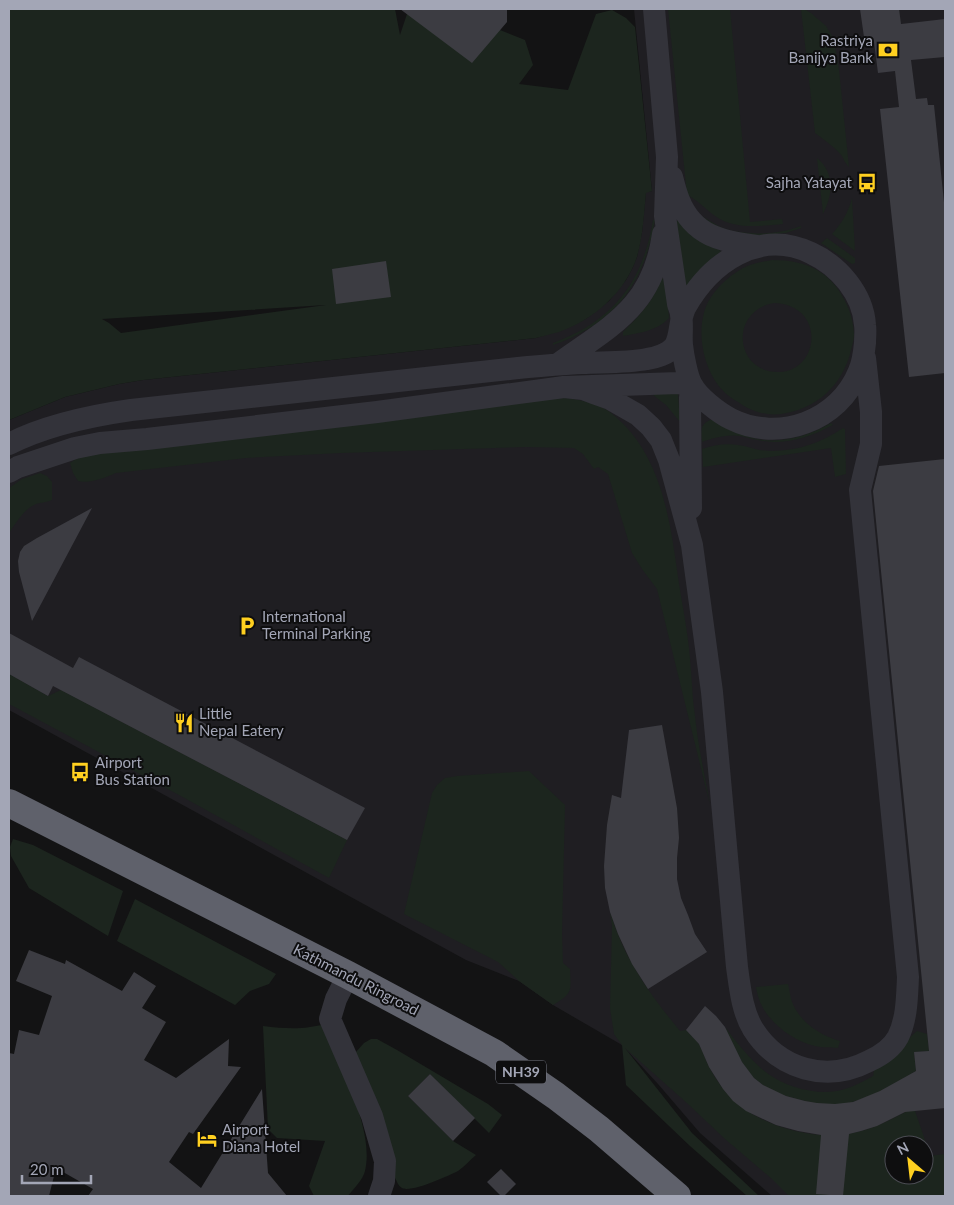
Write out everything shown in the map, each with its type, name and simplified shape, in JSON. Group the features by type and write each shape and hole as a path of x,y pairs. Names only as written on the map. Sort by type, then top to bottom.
{"highway":[{"name":"Kathmandu Ringroad","path":"9,803 348,975 494,1053 600,1129 677,1196"}],"street":[{"path":"558,364 616,323 632,308 651,278 662,243 667,157 654,9"},
{"path":"665,216 678,304 682,315 681,341 683,356 692,384 709,403 725,416 739,423 770,429 798,426 827,412 840,401 859,373 864,358 866,325 856,295 848,281 836,268 810,252 785,245 759,246 735,243 717,239 705,233 694,224 678,199 667,157"},
{"path":"9,444 68,422 131,410 558,364 636,361 652,358 669,351 676,345 685,307 704,281 727,260 740,252 759,246"},
{"path":"692,384 690,398 690,447 692,545 712,692 736,967 743,1004 752,1027 769,1048 781,1058 796,1066 824,1072 841,1071 858,1067 874,1059 888,1049 897,1038 903,1025 908,978 860,490 871,444 871,412 864,352"},
{"path":"9,472 18,466 75,448 100,443 368,413 564,387 678,382 692,384"},
{"path":"564,387 583,389 610,399 638,415 651,427 661,440 669,460 692,545"},
{"path":"348,975 336,998 330,1019 372,1116 385,1161 384,1182 379,1196"}],"shaded area":[{"path":"9,9 395,9 400,35 407,14 500,30 525,40 533,65 519,84 568,90 596,14 612,10 626,18 635,27 652,191 646,193 641,241 632,270 625,282 606,304 584,320 559,332 536,338 119,384 65,397 9,420","holes":["326,305 121,333 102,319"]},
{"path":"634,9 945,9 945,1196 772,1196 700,1133 622,1045 553,1005 519,981 466,960 9,710 9,420 65,397 119,384 536,338 574,325 587,318 609,301 626,280 632,269 637,257 642,232 646,192 652,191"},
{"path":"668,9 730,9 750,222 782,219 783,224 748,226 731,223 715,216 695,199 687,195"},
{"path":"801,9 811,13 826,26 832,36 839,70 849,167 836,149 815,133"},
{"path":"817,158 827,170 830,184 829,199 823,214"},
{"path":"852,198 855,251 832,234 844,218"},
{"path":"702,216 715,224 730,230 715,227"},
{"path":"653,220 655,220 650,243 643,264 623,299 594,326 553,345 553,343 593,323 622,296 642,262"},
{"path":"675,221 678,221 721,251 700,272 686,291"},
{"path":"801,226 801,228 786,233 755,236 733,231 772,233"},
{"path":"827,238 855,258 855,263 852,264 821,243"},
{"path":"772,260 797,262 826,276 834,284 847,305 854,331 847,363 835,384 817,401 806,407 781,414 758,412 748,408 722,390 713,377 705,358 702,338 705,309 715,291 726,280 743,268","holes":["774,303 791,306 802,314 809,325 812,338 809,350 803,361 793,369 780,372 765,370 754,363 746,353 743,341 744,329 749,317 759,308"]},
{"path":"665,276 669,318 653,329 623,336 623,332 647,305"},
{"path":"677,380 680,422 666,405 653,395"},
{"path":"565,398 595,404 611,413 628,429 652,467 660,488 675,555 688,639 696,727 710,805 657,589 632,553 608,474 598,467 594,469 583,454 574,448 526,447 246,458 116,473 102,479 87,482 78,481 70,463 100,451"},
{"path":"710,420 714,420 753,438 763,440 793,438 813,432 831,423 833,425 812,435 790,441 770,442 731,436 702,442 701,432 703,426"},
{"path":"843,428 845,429 846,474 835,477 831,448 703,467 702,449 707,447 728,444 759,450 781,451 814,443"},
{"path":"40,473 47,476 52,482 52,500 36,504 28,509 9,533 9,488 22,479"},
{"path":"9,674 48,696 61,690 347,840 329,878 9,704"},
{"path":"529,771 565,805 562,934 563,963 570,969 570,987 567,994 553,1005 519,981 498,962 404,914 432,793 437,785 445,778 457,776"},
{"path":"13,839 33,845 123,891 108,936 29,888 11,856 10,847"},
{"path":"135,899 276,974 269,984 250,991 235,1005 117,941"},
{"path":"610,912 629,959 643,982 680,1031 686,1030 698,1042 716,1078 737,1103 752,1114 787,1129 826,1135 844,1134 868,1129 914,1108 923,1135 884,1135 884,1185 934,1185 934,1155 945,1154 945,1196 789,1196 625,1048 692,1133 759,1196 747,1196 690,1146 626,1085 622,1045 614,1034 610,1008 612,926"},
{"path":"788,984 791,999 799,1014 817,1031 840,1041 838,1048 818,1047 798,1040 769,1017 760,1002 756,987"},
{"path":"329,1023 348,1075 366,1141 365,1171 348,1196 314,1196 309,1186 325,1141 277,1138 268,1129 263,1026 296,1028"},
{"path":"725,1027 750,1058 767,1073 784,1083 804,1090 826,1092 856,1085 873,1076 874,1070 917,1031 927,1034 929,1051 914,1052 916,1071 881,1091 843,1104 818,1103 783,1095 757,1081 748,1072"},
{"path":"371,1039 377,1039 397,1050 488,1104 502,1115 489,1133 430,1074 408,1096 453,1141 476,1155 458,1171 413,1188 402,1188 399,1185 395,1178 355,1053 364,1043"}],"building":[{"path":"400,9 507,9 507,22 472,63"},
{"path":"860,9 899,9 901,24 945,19 945,57 911,60 916,99 927,98 928,105 934,105 945,212 945,373 909,377 880,109 899,107 895,71 878,73 874,42 865,44"},
{"path":"386,261 391,297 336,304 332,269"},
{"path":"945,459 945,1108 905,1112 877,1126 849,1134 843,1196 816,1194 821,1135 776,1125 746,1111 733,1101 709,1067 699,1044 686,1030 705,1006 725,1027 742,1062 754,1078 763,1085 786,1096 817,1103 853,1102 880,1091 916,1071 914,1052 929,1051 873,491 879,466"},
{"path":"92,508 32,621 19,572 18,561 20,552 24,546 37,538"},
{"path":"9,633 73,668 79,657 365,808 347,840 53,686 48,696 9,674"},
{"path":"662,725 677,808 679,838 677,879 681,898 695,934 707,952 648,989 632,964 610,912 605,888 604,866 607,825 612,795 621,798 629,730"},
{"path":"29,950 65,964 66,960 122,991 134,972 156,986 142,1008 166,1022 144,1060 176,1078 229,1039 228,1066 241,1067 193,1134 189,1132 169,1162 201,1188 262,1089 268,1173 287,1196 88,1196 93,1189 56,1168 49,1196 9,1196 9,1053 14,1054 19,1030 39,1035 52,996 16,981"},
{"path":"430,1074 475,1118 453,1141 408,1096"},
{"path":"501,1169 516,1184 504,1196 501,1196 487,1182"}],"place":[{"name":"Rastriya Banijya Bank","path":"888,50"},
{"name":"Sajha Yatayat","path":"867,183"},
{"name":"International Terminal Parking","path":"247,626"},
{"name":"Little Nepal Eatery","path":"184,723"},
{"name":"Airport Bus Station","path":"80,772"},
{"name":"Airport Diana Hotel","path":"207,1139"}]}
